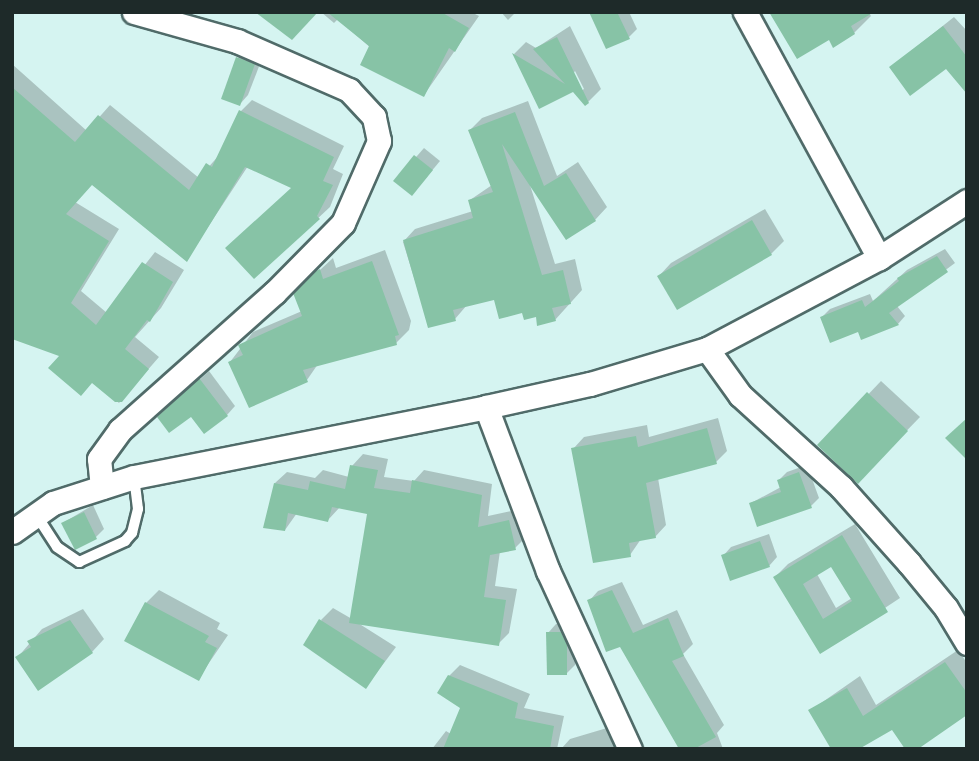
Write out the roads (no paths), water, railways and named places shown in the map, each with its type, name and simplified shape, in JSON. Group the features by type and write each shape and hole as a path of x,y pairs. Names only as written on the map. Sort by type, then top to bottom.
{"street":[{"path":"102,487 99,459 120,430 344,223 379,141 374,117 349,90 237,41 134,12"},
{"path":"746,12 879,258"},
{"path":"12,532 35,513 134,477 590,384 707,349 879,258 967,201"},
{"path":"707,349 740,396 841,487 909,563 946,608 967,643"},
{"path":"486,407 548,571 630,749"}],"lane":[{"path":"35,513 57,547 79,562 125,541 132,533 138,509 134,477"}]}
